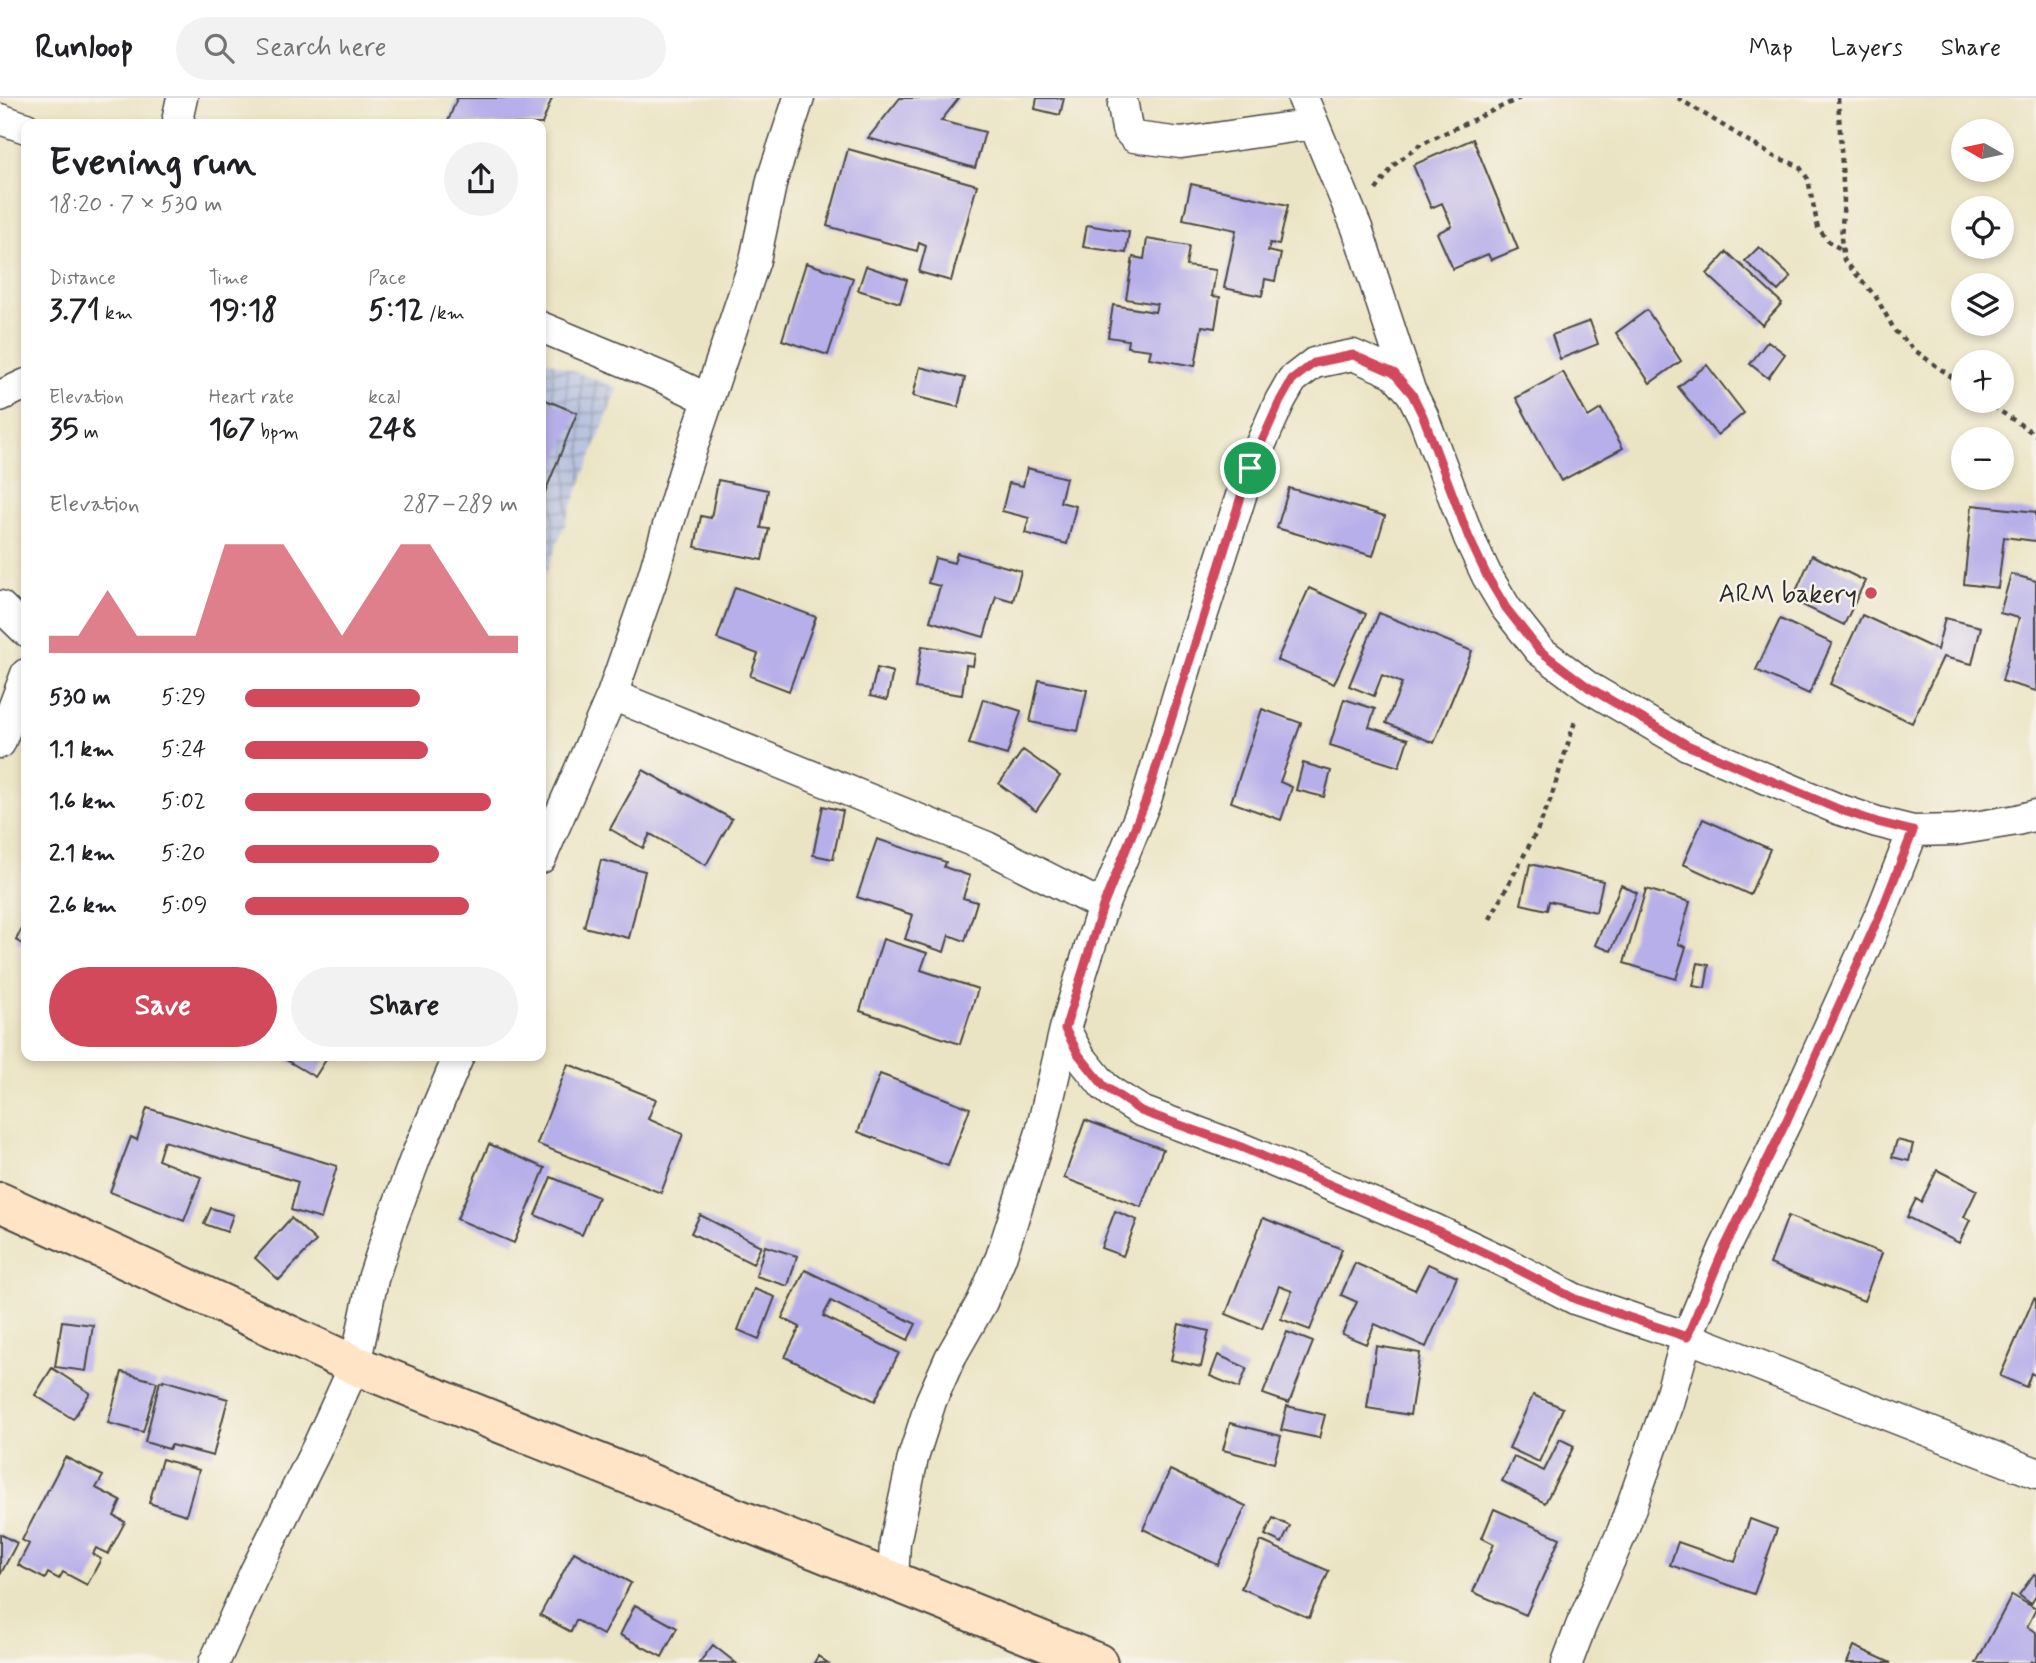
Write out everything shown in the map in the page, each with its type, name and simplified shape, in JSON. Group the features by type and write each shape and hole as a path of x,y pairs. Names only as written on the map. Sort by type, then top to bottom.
{"street":[{"path":"179,119 182,98"},
{"path":"546,847 612,695 652,580 684,472 755,260 772,180 799,98"},
{"path":"1123,105 1127,129 1134,137 1181,143 1308,111 1357,228 1412,394 1423,416 1469,538 1506,608 1539,650 1588,687 1687,745 1838,809 1913,831 1956,830 2036,816"},
{"path":"0,118 21,126"},
{"path":"546,329 708,399"},
{"path":"893,1581 895,1542 913,1458 931,1401 950,1358 982,1302 1001,1257 1041,1132 1065,1029 1103,906 1146,800 1250,468 1292,380 1314,363 1353,355 1394,373 1412,394"},
{"path":"0,396 21,386"},
{"path":"0,606 21,626"},
{"path":"0,743 21,687"},
{"path":"612,695 987,847 1103,906"},
{"path":"1567,1663 1623,1530 1668,1403 1687,1337 1724,1249 1786,1122 1877,921 1913,831"},
{"path":"1065,1029 1079,1055 1104,1086 1141,1111 1241,1147 1432,1228 1575,1299 1687,1337 2036,1473"},
{"path":"214,1663 355,1365 373,1279 391,1224 456,1061"},
{"path":"0,1202 355,1365 1098,1663"}],"path":[{"path":"1357,228 1377,188 1394,164 1421,144 1520,98"},
{"path":"1678,98 1773,156 1799,166 1808,179 1818,228 1830,243 1843,250"},
{"path":"1838,98 1844,200 1841,238 1844,260 1877,297 1895,331 1913,349 1951,377"},
{"path":"2003,413 2036,435"},
{"path":"1490,919 1546,809 1588,687"}],"shaded area":[{"path":"546,360 618,388 546,572"}],"building":[{"path":"457,98 552,98 544,119 449,119"},
{"path":"900,98 959,98 941,121 985,132 975,168 868,138"},
{"path":"1037,98 1064,98 1060,115 1035,109"},
{"path":"1473,139 1518,249 1491,260 1488,254 1453,269 1437,233 1452,226 1442,203 1431,208 1413,165"},
{"path":"848,149 977,185 951,281 919,272 926,246 919,243 917,251 827,226"},
{"path":"1191,184 1288,205 1279,245 1270,243 1268,251 1281,254 1275,281 1265,279 1262,296 1224,288 1236,230 1183,219"},
{"path":"1087,225 1129,232 1126,253 1083,247"},
{"path":"1147,239 1189,246 1186,266 1216,270 1212,296 1220,297 1215,328 1202,326 1195,366 1149,358 1151,350 1127,347 1128,340 1108,337 1113,305 1155,312 1157,304 1126,299 1133,257 1144,259"},
{"path":"1759,247 1791,277 1778,291 1745,261"},
{"path":"1727,252 1782,303 1762,325 1707,274"},
{"path":"806,263 853,278 828,355 782,340"},
{"path":"866,266 907,280 900,303 858,290"},
{"path":"1647,310 1681,361 1650,383 1616,333"},
{"path":"1590,321 1598,344 1560,359 1552,335"},
{"path":"1768,341 1785,354 1768,378 1750,364"},
{"path":"1707,365 1744,413 1717,435 1678,387"},
{"path":"920,367 965,378 958,407 913,396"},
{"path":"1563,372 1588,417 1601,409 1623,448 1561,481 1516,398"},
{"path":"546,400 577,413 546,490"},
{"path":"1027,468 1066,478 1060,502 1076,506 1067,544 1025,533 1029,518 1002,511 1009,483 1023,486"},
{"path":"718,480 768,490 761,528 769,529 762,560 695,547 701,516 711,518"},
{"path":"1289,488 1385,516 1373,556 1277,528"},
{"path":"1972,505 2036,512 2036,541 2004,537 1998,588 1964,584"},
{"path":"957,553 1021,571 1013,601 996,596 984,637 930,621 940,586 928,583 935,558 954,563"},
{"path":"1812,555 1865,581 1844,625 1792,600"},
{"path":"2011,574 2036,581 2036,691 2002,681 2019,618 2000,613"},
{"path":"735,587 816,617 789,691 750,676 758,654 717,639"},
{"path":"1309,588 1366,614 1334,684 1277,660"},
{"path":"1379,613 1472,651 1434,743 1386,723 1402,683 1382,675 1374,696 1349,686"},
{"path":"1862,615 1937,650 1945,618 1981,627 1972,664 1943,657 1912,723 1830,684"},
{"path":"1780,619 1832,643 1809,694 1756,670"},
{"path":"922,646 975,654 973,666 966,665 962,695 915,688"},
{"path":"877,668 893,672 887,700 870,696"},
{"path":"1039,680 1087,690 1078,731 1030,722"},
{"path":"983,699 1021,711 1007,755 969,744"},
{"path":"1344,699 1375,709 1369,727 1408,739 1399,767 1330,745"},
{"path":"1262,709 1301,723 1280,782 1292,787 1281,820 1231,802"},
{"path":"1023,750 1060,776 1036,811 999,784"},
{"path":"1303,763 1331,771 1324,797 1296,790"},
{"path":"643,770 732,819 706,865 650,834 643,848 610,829"},
{"path":"823,806 843,811 833,859 813,855"},
{"path":"1703,819 1770,849 1750,895 1683,864"},
{"path":"877,839 946,862 944,867 970,876 963,898 977,902 965,941 949,935 944,952 905,939 913,915 857,897"},
{"path":"601,860 645,871 629,938 584,927"},
{"path":"1530,864 1603,881 1596,912 1549,901 1547,910 1521,904"},
{"path":"1621,885 1637,893 1611,951 1595,945"},
{"path":"1646,889 1690,902 1678,944 1686,947 1676,979 1624,963"},
{"path":"21,930 21,943 16,940"},
{"path":"883,939 927,953 921,970 978,989 960,1044 860,1011"},
{"path":"1698,963 1709,965 1705,988 1693,986"},
{"path":"288,1061 325,1061 315,1077"},
{"path":"568,1064 656,1099 648,1119 683,1134 661,1193 537,1144"},
{"path":"880,1074 970,1108 948,1166 858,1132"},
{"path":"147,1108 337,1166 321,1219 291,1210 298,1182 164,1141 158,1160 201,1177 184,1221 110,1192 131,1137 137,1140"},
{"path":"1085,1120 1163,1149 1141,1207 1064,1178"},
{"path":"1897,1140 1913,1144 1909,1161 1892,1157"},
{"path":"489,1144 545,1168 514,1243 457,1219"},
{"path":"1937,1170 1977,1190 1964,1217 1970,1220 1959,1243 1907,1217 1916,1199 1921,1202"},
{"path":"551,1177 598,1197 582,1235 535,1215"},
{"path":"211,1208 233,1215 227,1232 204,1224"},
{"path":"1115,1211 1137,1220 1123,1256 1101,1248"},
{"path":"700,1215 761,1246 753,1264 691,1233"},
{"path":"1788,1216 1882,1253 1864,1301 1770,1264"},
{"path":"291,1218 316,1241 279,1280 255,1258"},
{"path":"1263,1218 1342,1249 1310,1330 1281,1319 1292,1291 1279,1286 1262,1329 1226,1314"},
{"path":"765,1246 797,1256 788,1286 756,1276"},
{"path":"1355,1263 1415,1290 1428,1264 1457,1277 1426,1347 1375,1324 1366,1344 1342,1334 1357,1302 1341,1295"},
{"path":"805,1270 916,1324 908,1340 831,1301 823,1316 899,1353 875,1401 785,1357 800,1327 782,1318"},
{"path":"754,1289 775,1297 759,1339 738,1330"},
{"path":"2034,1298 2036,1376 2031,1373 2026,1387 2000,1376"},
{"path":"62,1321 93,1325 86,1371 55,1367"},
{"path":"1179,1324 1209,1331 1201,1367 1171,1360"},
{"path":"1287,1332 1313,1342 1289,1403 1263,1394"},
{"path":"1376,1346 1420,1353 1410,1415 1367,1408"},
{"path":"1218,1355 1247,1368 1239,1388 1210,1376"},
{"path":"52,1368 90,1393 73,1419 35,1395"},
{"path":"122,1372 157,1382 143,1432 108,1423"},
{"path":"160,1381 228,1399 213,1456 171,1445 169,1449 145,1442"},
{"path":"1533,1395 1563,1408 1539,1462 1509,1448"},
{"path":"1287,1406 1325,1415 1319,1438 1281,1430"},
{"path":"1230,1423 1281,1436 1274,1463 1223,1450"},
{"path":"1560,1439 1574,1446 1545,1503 1502,1481 1514,1457 1544,1471"},
{"path":"65,1457 103,1476 96,1488 121,1501 114,1516 125,1522 108,1554 96,1548 93,1554 101,1559 87,1585 63,1572 59,1579 48,1573 45,1579 18,1565 29,1544 22,1540"},
{"path":"162,1459 199,1470 186,1515 149,1503"},
{"path":"1170,1470 1246,1506 1218,1565 1143,1529"},
{"path":"1494,1509 1560,1538 1526,1615 1473,1592 1494,1544 1482,1538"},
{"path":"1273,1518 1290,1526 1282,1543 1265,1535"},
{"path":"1750,1519 1777,1529 1754,1594 1670,1565 1678,1542 1735,1562"},
{"path":"0,1534 17,1543 0,1575"},
{"path":"1261,1541 1329,1571 1309,1618 1241,1588"},
{"path":"574,1552 631,1583 603,1635 576,1620 571,1632 540,1615"},
{"path":"2034,1574 2036,1596 2031,1604 2019,1595"},
{"path":"2012,1595 2036,1609 2027,1627 2036,1632 2036,1663 1976,1663"},
{"path":"635,1605 677,1628 662,1657 620,1635"},
{"path":"713,1645 736,1663 699,1663"},
{"path":"1854,1646 1891,1663 1847,1663"},
{"path":"818,1656 828,1663 814,1663"}],"place":[{"name":"ARM bakery","path":"1871,593"}],"route":[{"path":"1353,355 1394,373 1412,394 1423,416 1469,538 1487,576 1506,608 1539,650 1588,687 1687,745 1838,809 1913,831 1882,910 1836,1013 1724,1249 1687,1337 1575,1299 1432,1228 1241,1147 1141,1111 1104,1086 1079,1055 1065,1029 1103,906 1146,800 1250,468 1292,380 1314,363 1353,355"}]}
